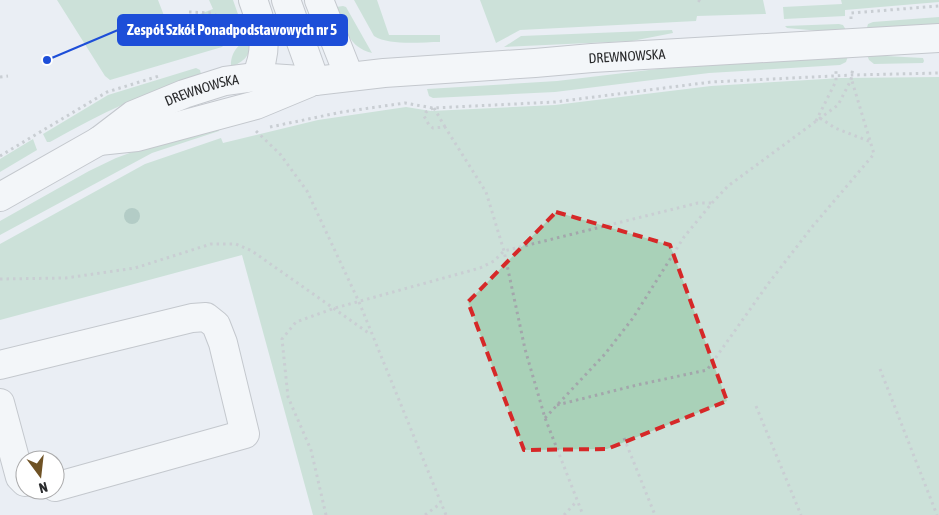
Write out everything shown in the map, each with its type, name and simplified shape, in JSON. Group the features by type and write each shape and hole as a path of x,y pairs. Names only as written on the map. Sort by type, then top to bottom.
{"main road":[{"path":"253,0 262,28 264,45 261,66 256,77"},
{"path":"286,0 316,81"},
{"path":"319,0 349,76"},
{"name":"DREWNOWSKA","path":"99,141 137,137 256,105 299,86 316,81 349,76 601,58 939,38"},
{"name":"DREWNOWSKA","path":"0,197 99,141 132,115 159,103 206,86 240,78 256,77 316,81"},
{"path":"0,365 192,318 206,317 216,325 223,343 244,434 65,484"},
{"path":"0,403 15,458"}],"path":[{"path":"851,13 939,6"},
{"path":"189,12 212,13 242,30"},
{"path":"816,121 836,81 836,68"},
{"path":"545,418 600,359 633,318 684,237 712,203 728,186 838,105 853,75 858,71"},
{"path":"0,156 107,92 168,73"},
{"path":"248,131 256,131 342,112 405,103 433,108 579,99 711,82 939,73"},
{"path":"0,77 8,76"},
{"path":"556,406 637,385 707,370 773,277 812,227 874,154 851,80"},
{"path":"433,108 426,112 424,116 426,120 433,128 445,127"},
{"path":"433,108 486,192 504,251 525,349 545,418 583,515"},
{"path":"820,118 835,128 871,142"},
{"path":"256,131 280,154 307,191 359,302 446,515"},
{"path":"326,515 311,450 288,397 282,339 296,322 335,308 480,268 494,261 504,251 698,203 712,203"},
{"path":"0,279 66,278 135,268 211,244 236,244 252,251 371,334"},
{"path":"880,369 937,515"},
{"path":"756,406 801,515"},
{"path":"624,438 655,515"},
{"path":"564,515 577,501"},
{"path":"425,515 441,503"}],"highlighted area":[{"path":"556,212 670,245 727,401 607,449 524,450 468,302"}],"green space":[{"path":"57,0 158,0 168,26 213,9 209,0 233,0 239,17 233,35 222,47 110,80 105,76"},
{"path":"354,0 377,0 389,35 440,35 440,42 397,42 374,36"},
{"path":"480,0 763,0 766,14 697,16 696,21 520,30 496,43"},
{"path":"841,0 939,0 939,2 845,10 845,16 784,19 783,7 842,4"},
{"path":"336,7 346,7 372,53 358,46 348,36"},
{"path":"939,17 939,25 866,31 868,24 873,22"},
{"path":"843,25 846,30 820,31 787,28 785,26"},
{"path":"672,30 673,33 632,41 504,47 521,36"},
{"path":"254,37 247,56 241,62 231,67 232,57 240,44"},
{"path":"867,55 923,58 924,61 923,63 874,64"},
{"path":"848,56 846,62 840,65 709,73 555,92 433,98 429,96 427,89 557,81 674,67"},
{"path":"196,68 200,70 201,74 124,104 50,142 47,142 43,134 108,95"},
{"path":"939,77 939,515 313,515 242,255 0,320 0,244 145,164 221,138 223,143 318,120 406,107 431,111 555,105 711,86 841,78"},
{"path":"218,127 219,131 152,153 0,235 0,221 89,171 116,158 146,147"},
{"path":"33,139 37,150 0,172 0,159"}],"place":[{"name":"Zespół Szkół Ponadpodstawowych nr 5","path":"47,60"}]}
